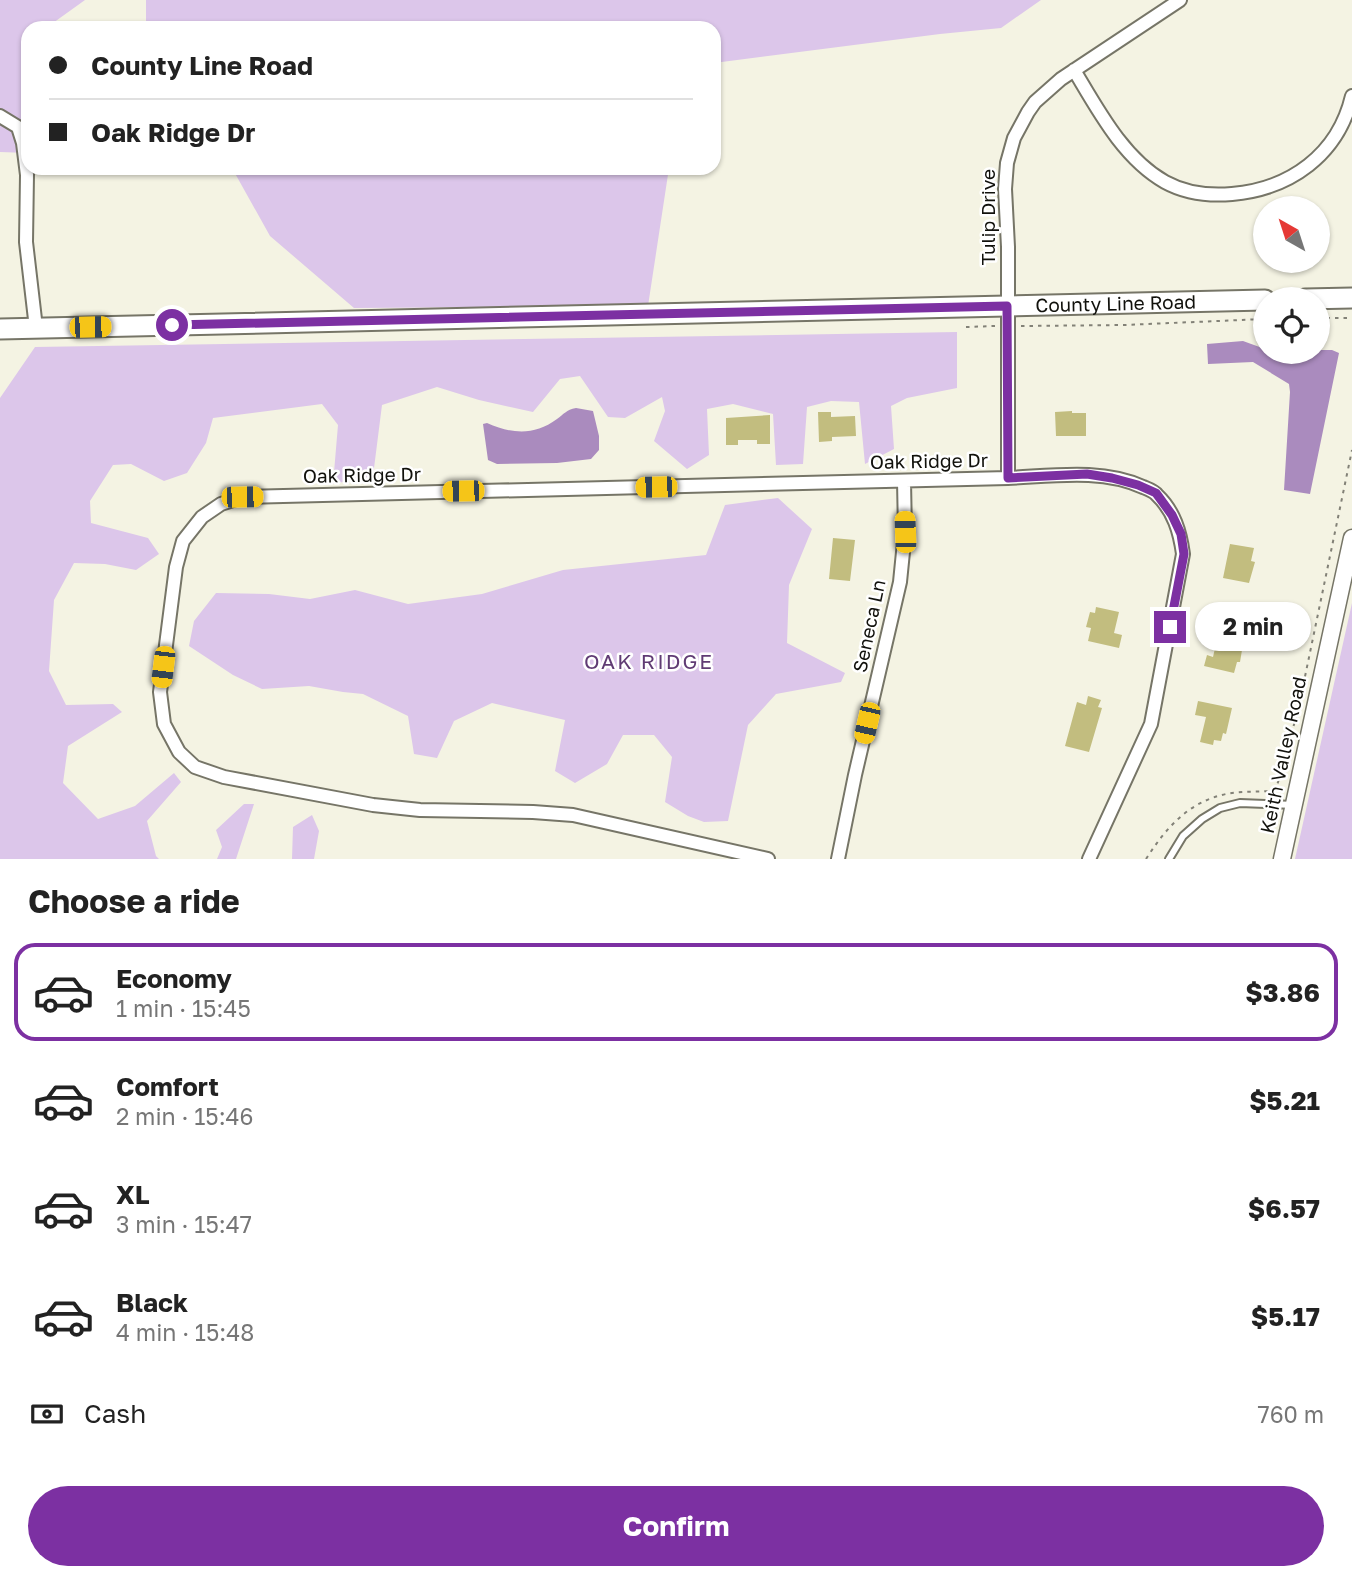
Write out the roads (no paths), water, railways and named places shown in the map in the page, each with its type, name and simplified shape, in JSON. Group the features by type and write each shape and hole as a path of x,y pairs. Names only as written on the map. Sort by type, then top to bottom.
{"main road":[{"path":"1330,298 1352,298"},
{"name":"County Line Road","path":"0,329 1007,316 1253,301"}],"street":[{"name":"Tulip Drive","path":"1008,478 1008,247 1005,189 1010,150 1021,124 1035,102 1061,79 1180,0"},
{"path":"1074,71 1109,127 1142,164 1164,181 1208,195 1259,190 1296,176 1325,150 1342,123 1352,96"},
{"path":"0,116 18,127 21,137"},
{"path":"27,175 26,242 36,328"},
{"name":"Oak Ridge Dr","path":"768,859 573,815 420,810 373,805 223,777 195,766 179,752 164,724 160,692 176,567 183,541 202,517 221,504 242,497 1087,474 1138,485 1156,493 1172,515 1181,534 1184,554 1151,724 1089,859"},
{"name":"Seneca Ln","path":"838,859 900,582 905,532 904,481"},
{"name":"Keith Valley Road","path":"1282,859 1352,538"}],"lane":[{"path":"1169,859 1183,836 1220,808 1240,803 1294,804"}],"district":[{"name":"OAK RIDGE","path":"649,662"}]}
